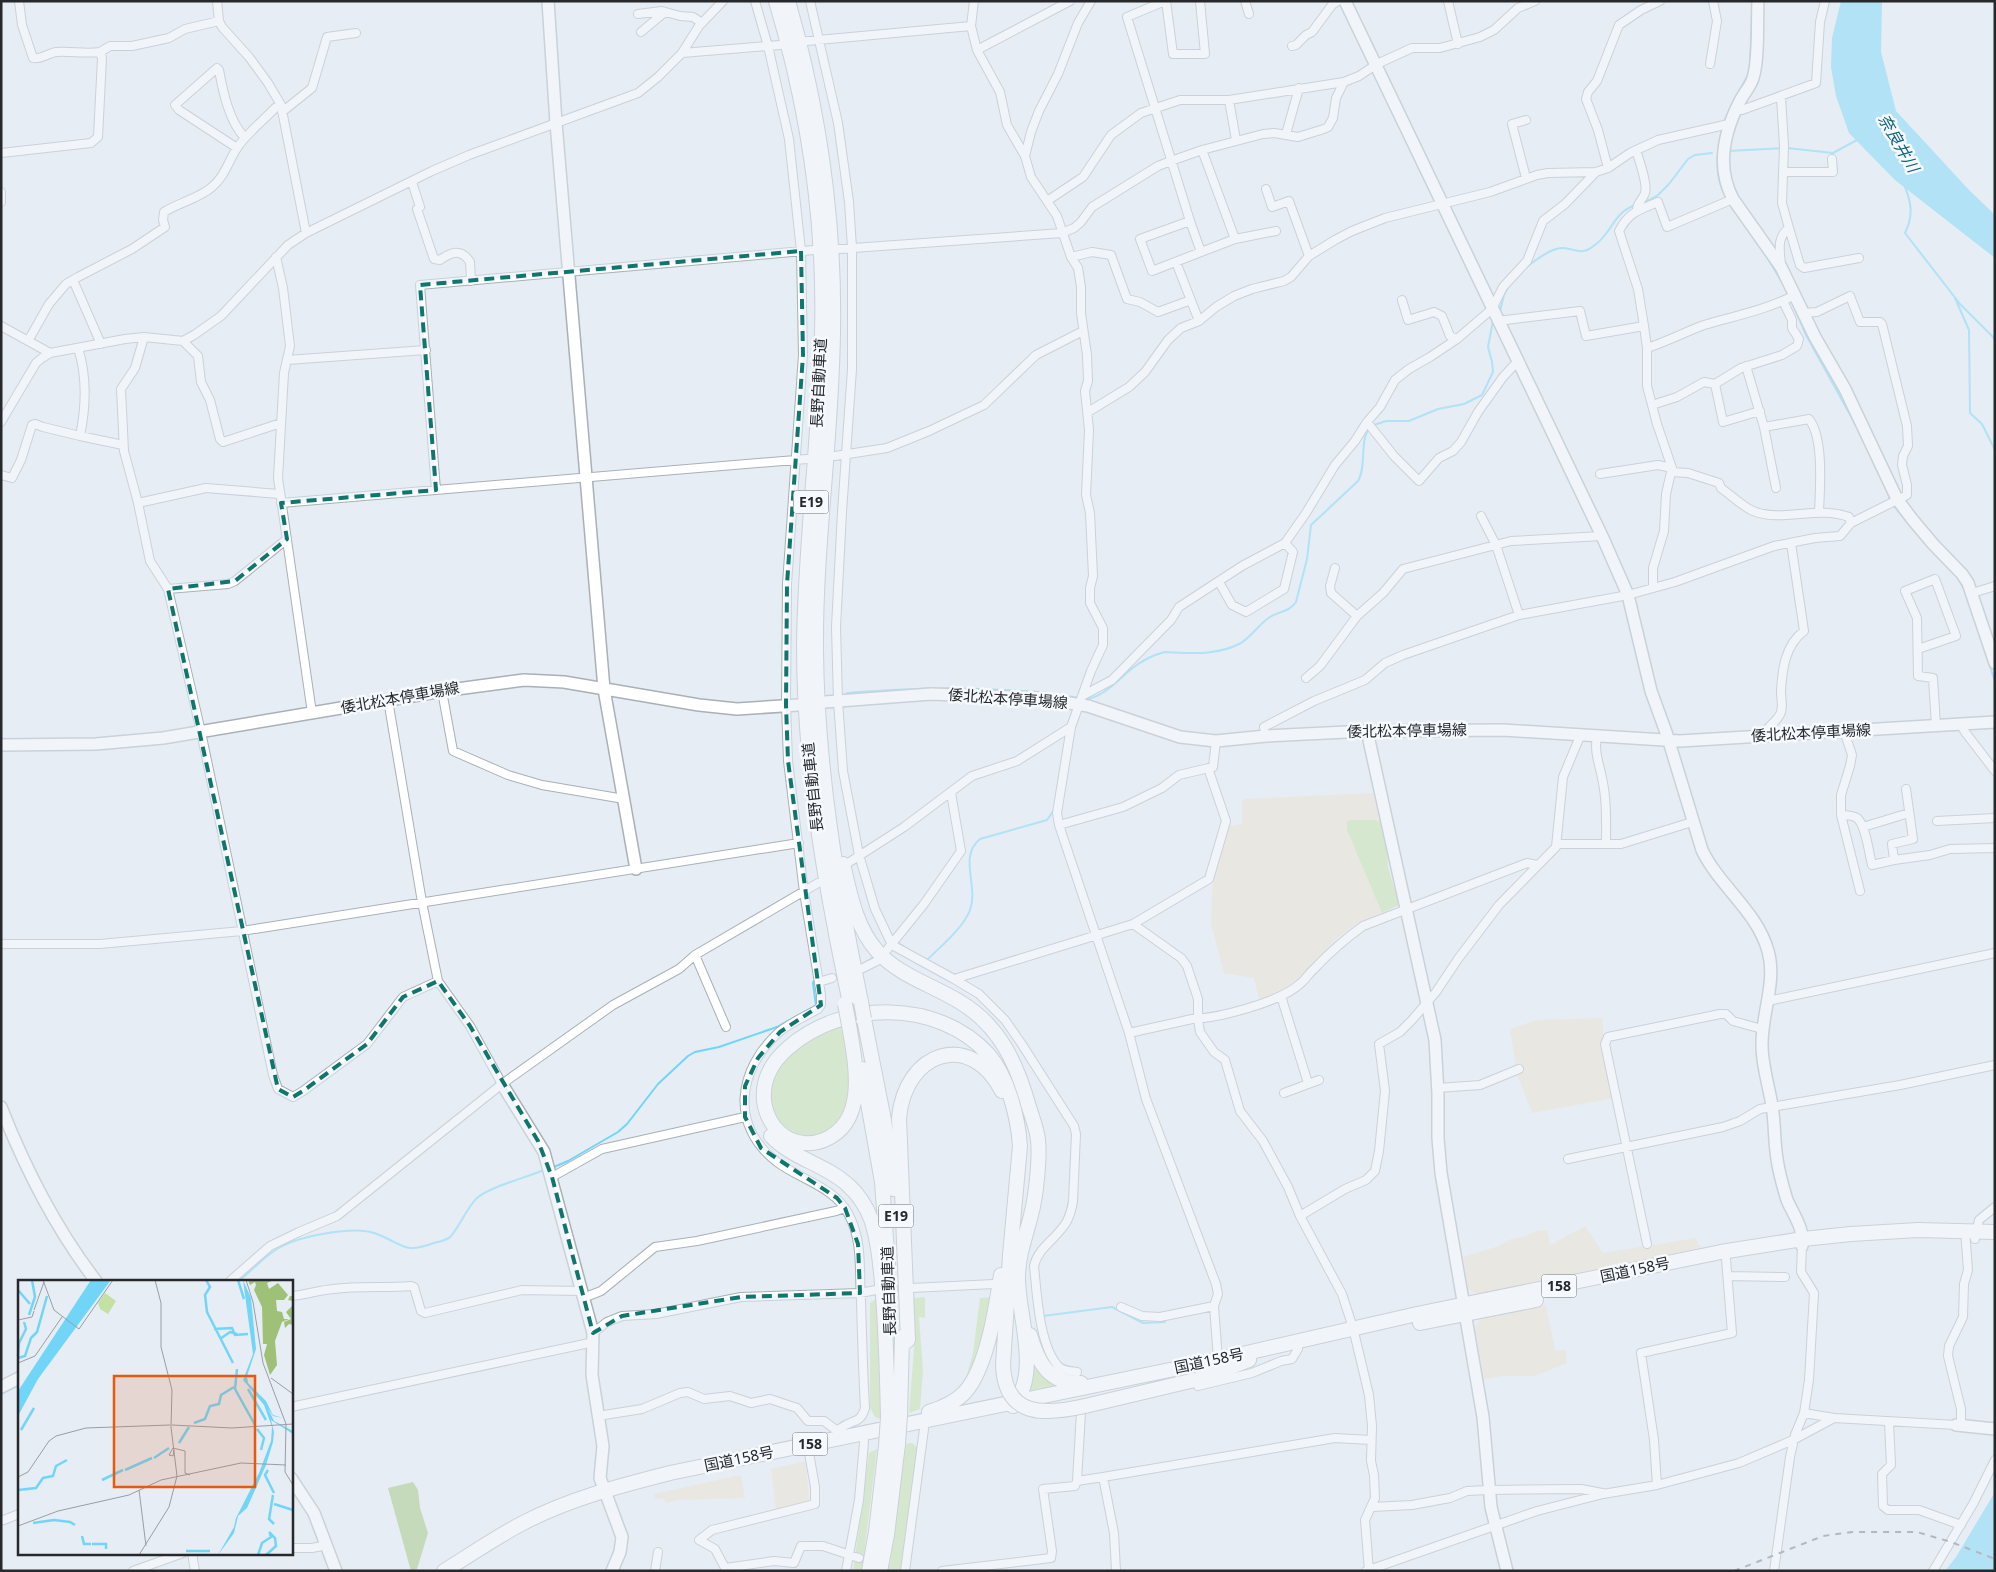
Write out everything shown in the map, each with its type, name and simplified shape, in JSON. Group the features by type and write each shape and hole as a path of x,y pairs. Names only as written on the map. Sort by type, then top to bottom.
{"highway":[{"name":"長野自動車道","path":"776,1 806,122 818,202 821,246 821,369 806,586 804,647 809,761 828,898 856,1022 878,1158 886,1236 894,1416"},
{"name":"長野自動車道","path":"788,1 802,52 817,120 829,201 832,246 832,370 817,604 818,731 828,827 852,1003"},
{"path":"818,731 842,860 856,915 865,935 877,952 888,962 912,977 961,1002 991,1028 1007,1050 1018,1070 1034,1122 1038,1148 1033,1208 1020,1255 1018,1277 1039,1359 1052,1376 1059,1380 1073,1383 1128,1378"},
{"path":"894,1416 876,1234 870,1218 865,1206 847,1184 835,1175 787,1150 769,1133 763,1123 757,1103 758,1084 763,1068 773,1053 790,1036 826,1016 870,1006 882,1005 913,1008 951,1020 984,1040 1005,1066 1034,1122"},
{"path":"856,1022 854,1102 848,1117 840,1129 822,1141 802,1143 788,1139 771,1122 765,1106 766,1082 776,1059 793,1043 828,1023 857,1015 884,1012 913,1015 938,1022 960,1032 979,1046 994,1062 1005,1080 1020,1146 1014,1206 1003,1365 1004,1375 1009,1391 1021,1404 1031,1410 1051,1412 1080,1405"},
{"name":"長野自動車道","path":"856,1022 884,1120 892,1180 900,1268 902,1345 894,1416 888,1526 880,1571"},
{"path":"902,1345 908,1340 908,1306 898,1118 902,1097 910,1079 922,1066 937,1058 955,1055 973,1061 989,1072 1000,1088 1010,1107 1018,1132"},
{"path":"863,1438 950,1404 958,1399 970,1386 979,1367 991,1329 1014,1206"},
{"name":"国道158号","path":"1464,1309 1540,1290 1721,1252 1887,1232 1970,1234 1995,1232"},
{"name":"国道158号","path":"1970,1234 1995,1240"},
{"name":"国道158号","path":"444,1571 522,1524 562,1505 670,1473 842,1433 863,1438 924,1429 1128,1378 1803,1242"},
{"path":"1012,1407 1023,1389 1026,1373 1026,1347 1021,1289"},
{"name":"国道158号","path":"461,1571 526,1531 606,1493 809,1453 863,1438 1012,1407 1080,1405 1203,1378 1250,1360 1298,1349 1354,1332"},
{"name":"長野自動車道","path":"869,1571 892,1445"}],"street":[{"path":"19,1 22,25 33,58 37,59 50,53 90,53 100,52 110,46 132,46 169,38 185,29 219,21"},
{"path":"217,1 219,21 268,82 281,109 306,233"},
{"path":"548,1 568,274 604,689 636,869"},
{"path":"1,422 36,364 50,353 144,337 183,341 221,316 288,245 306,233 469,155 638,93 658,77 682,53 702,23 723,1"},
{"path":"598,1416 642,1409 680,1393 688,1392 704,1399 730,1396 751,1403 770,1399 797,1408 808,1420 824,1421 842,1433 847,1424 856,1423 863,1415 865,1408 858,1244 854,1228 845,1208 837,1198 779,1163 761,1148 751,1132 745,1117 745,1086 751,1068 780,1032 818,1009 821,994 804,892 788,761 792,705 786,584 803,355 801,251 789,139 768,46 755,1"},
{"path":"810,1 838,123 849,202 852,248 852,369 836,627 838,700 843,771 859,855 889,948 954,979 979,994 1005,1020 1074,1126 1076,1134 1071,1212 1067,1222 1036,1257 1034,1266 1045,1342 1060,1368 1077,1372"},
{"path":"974,1 971,26 977,50 1000,92 1007,125 1025,156 1031,177 1057,216 1071,257 1078,268 1081,287 1080,313 1087,355 1088,380 1085,391 1089,430 1086,495 1090,513 1093,576 1090,588 1090,603 1103,628 1103,645 1091,671 1071,728 1057,813 1059,825 1129,1033 1146,1099 1216,1284 1218,1294 1214,1306 1218,1360"},
{"path":"977,50 1070,1"},
{"path":"1025,156 1039,111 1058,74 1078,23 1091,1"},
{"path":"1200,1 1205,54 1173,54 1165,1 1127,17 1201,252"},
{"path":"1245,1 1249,14"},
{"path":"1292,46 1312,32 1332,5 1338,1"},
{"path":"1345,1 1377,64 1492,309 1602,536 1628,595 1651,690 1702,850 1709,862 1742,904 1762,936 1771,964 1768,1001 1762,1029 1764,1060 1773,1108 1777,1159 1781,1178 1803,1242 1801,1272 1814,1293 1809,1380 1804,1413 1793,1440 1774,1571"},
{"path":"1448,1 1458,44"},
{"path":"1047,201 1083,177 1111,134 1141,113 1180,100 1229,100 1344,82 1360,76 1377,64 1412,48 1440,48 1480,37 1494,30 1517,5 1535,1"},
{"path":"1608,168 1598,130 1586,99 1588,92 1598,81 1619,25 1641,10 1660,1"},
{"path":"1710,64 1717,21 1713,1"},
{"path":"1088,412 1128,387 1145,372 1168,340 1181,328 1199,321 1216,307 1234,296 1252,289 1284,281 1291,277 1309,256 1335,240 1369,224 1442,203 1490,192 1526,178 1548,173 1596,172 1608,168 1636,150 1658,140 1724,124 1736,110 1754,76 1758,1"},
{"path":"1736,110 1742,110 1781,97 1816,83 1820,22 1825,1"},
{"path":"638,14 665,12 693,17 702,23"},
{"path":"641,32 665,12"},
{"path":"807,41 971,26"},
{"path":"28,341 49,304 59,292 73,280 132,249 165,227 162,220 164,212 190,198 202,195 212,188 224,174 237,148 275,108 281,109 312,88 328,37 356,32"},
{"path":"682,53 780,44"},
{"path":"1,152 91,143 98,137 102,58 100,52"},
{"path":"237,148 175,106 217,68 234,120 245,138"},
{"path":"840,249 1062,233 1081,222 1092,207 1171,160 1236,140 1274,133 1298,137 1328,127 1333,118 1336,98 1344,82"},
{"path":"1286,134 1299,88"},
{"path":"1781,97 1784,149 1782,203 1800,265 1804,268 1859,258"},
{"path":"1229,100 1236,140"},
{"path":"1526,120 1512,124 1526,178"},
{"path":"1724,124 1723,172 1729,201 1781,267"},
{"path":"1202,150 1235,239"},
{"path":"1636,150 1646,186 1645,194 1626,219 1619,232 1638,289 1647,348 1647,386 1672,470 1666,494 1664,531 1653,568 1653,588"},
{"path":"1783,172 1833,172 1832,159"},
{"path":"1081,700 1112,680 1171,620 1179,607 1242,566 1284,543 1335,465 1380,407 1389,390 1401,374 1457,339 1492,309 1504,287 1527,261 1543,221 1565,204 1596,172"},
{"path":"412,182 420,207 417,209 434,259 440,260 452,252 458,252 470,262 471,281"},
{"path":"1266,188 1272,207 1289,201 1309,256"},
{"path":"1,192 1,202"},
{"path":"1637,207 1658,202 1668,227 1729,201"},
{"path":"1190,221 1140,239 1152,271 1235,239 1276,231"},
{"path":"1652,405 1704,382 1715,384 1746,366 1782,355 1798,346 1799,339 1792,328 1789,298 1781,267 1779,246 1780,238 1789,228"},
{"path":"436,490 420,285 568,274 814,250"},
{"path":"1071,257 1092,252 1112,255 1126,299 1140,302 1158,312 1191,300"},
{"path":"276,257 284,288 289,333 284,373 278,478 279,494 312,713"},
{"path":"1176,262 1199,321"},
{"path":"73,280 101,344"},
{"path":"1266,736 1264,727 1314,701 1365,680 1384,663 1519,615 1628,595 1675,582 1754,552 1815,538 1840,536 1851,523 1907,495 1907,485 1902,465 1903,456 1908,446 1907,426 1882,324 1880,322 1860,322 1850,296 1817,312 1803,313"},
{"path":"1789,298 1803,313 1844,389 1894,501 1962,574 1991,638 1995,663"},
{"path":"1647,348 1702,326 1764,309 1789,298"},
{"path":"1402,300 1408,320 1434,312 1442,316 1450,336 1457,339"},
{"path":"1498,321 1580,311 1586,336 1644,326"},
{"path":"1,326 50,353"},
{"path":"835,456 888,448 929,432 984,405 1036,355 1083,331"},
{"path":"144,337 135,368 121,389 123,445 150,561 168,589 201,732 273,1075 278,1089 293,1097 367,1044 403,997 438,981"},
{"path":"183,341 198,356 201,382 210,400 220,439 223,442 281,423"},
{"path":"78,348 83,368 84,404 80,436"},
{"path":"287,360 426,350"},
{"path":"1367,422 1394,456 1419,481 1440,458 1452,451 1461,442 1478,412 1503,377 1518,362"},
{"path":"1746,366 1760,411 1776,488"},
{"path":"1715,384 1723,422 1760,411"},
{"path":"1764,428 1809,419 1815,426 1820,466 1819,512"},
{"path":"1,475 12,478 21,460 32,425 35,424 44,428 123,445"},
{"path":"281,503 807,459"},
{"path":"1600,474 1658,465 1719,483 1721,488 1752,511 1768,515 1819,512 1839,513 1849,517 1851,523"},
{"path":"138,503 206,488 279,494"},
{"path":"1481,516 1496,545 1519,615"},
{"path":"1306,678 1320,666 1357,616 1383,593 1403,569 1511,541 1602,536"},
{"path":"168,589 228,584 235,581 287,539"},
{"path":"1218,582 1232,605 1246,612 1284,589 1293,552 1284,543"},
{"path":"1762,736 1764,731 1777,720 1782,711 1781,694 1786,658 1798,636 1804,631 1791,543"},
{"path":"1335,568 1330,586 1331,592 1357,616"},
{"path":"1918,649 1956,636 1935,579 1905,591 1917,618 1918,676 1933,678 1936,726"},
{"path":"1972,593 1995,586"},
{"name":"倭北松本停車場線","path":"1,745 96,744 162,738 442,691 524,680 564,682 698,705 737,709 792,705"},
{"path":"442,691 453,751 508,775 542,785 624,799"},
{"name":"倭北松本停車場線","path":"825,702 905,695 966,695 1081,700 1165,733 1216,741 1266,736 1367,731 1503,730 1668,740 1995,722"},
{"path":"388,700 422,902 438,981 470,1026 502,1084 541,1147 552,1177 593,1338 592,1375 603,1446 600,1478 622,1537 620,1552 612,1571"},
{"path":"1961,725 1995,771"},
{"path":"848,862 904,827 972,776 1017,761 1071,728"},
{"path":"1367,731 1435,1040 1441,1173 1483,1417 1488,1490 1507,1571"},
{"path":"1844,731 1852,755 1841,795 1841,815 1860,891"},
{"path":"1300,1216 1345,1189 1366,1180 1373,1174 1379,1151 1385,1091 1379,1044 1406,1026 1428,1002 1488,919 1557,844 1562,777 1581,734"},
{"path":"1596,736 1595,753 1602,777 1607,811 1606,844"},
{"path":"1059,825 1123,807 1162,788 1180,775 1213,767 1215,764 1216,741"},
{"path":"954,979 1133,924 1209,879 1226,821 1208,768"},
{"path":"1894,860 1892,844 1913,839 1906,789"},
{"path":"889,948 924,904 961,851 951,793"},
{"path":"1863,827 1910,813"},
{"path":"1841,815 1851,815 1858,819 1863,827 1872,865 1950,850 1995,848"},
{"path":"1937,821 1995,818"},
{"path":"1557,844 1621,844 1692,822"},
{"path":"1,944 100,944 242,931 799,843"},
{"path":"1129,1033 1237,1011 1281,996 1300,984 1345,938 1363,926 1527,863 1537,865"},
{"path":"231,1280 270,1246 337,1216 502,1084 613,1005 679,969 695,955 818,883"},
{"path":"1133,924 1181,958 1187,966 1198,999 1200,1032 1206,1042 1225,1060 1240,1112 1263,1141 1288,1187 1300,1216 1342,1294 1354,1332 1369,1395 1371,1461 1375,1498 1365,1520 1368,1570 1537,1510 1603,1494 1657,1485 1739,1464 1793,1440 1834,1418"},
{"path":"1768,1001 1995,953"},
{"path":"695,955 726,1027"},
{"path":"864,968 877,961"},
{"path":"819,982 832,978"},
{"path":"1281,996 1308,1083"},
{"path":"1647,1244 1605,1044 1608,1037 1720,1014 1726,1014 1733,1021 1762,1029"},
{"path":"1568,1159 1723,1127 1740,1121 1757,1110 1995,1065"},
{"path":"1438,1088 1480,1085 1519,1068"},
{"path":"1284,1092 1319,1080"},
{"path":"1,1107 14,1141 48,1207 95,1280"},
{"path":"552,1177 602,1149 745,1117"},
{"path":"1959,1425 1961,1408 1948,1356 1949,1346 1963,1317 1964,1284 1968,1270 1970,1234 1979,1220 1995,1207"},
{"path":"292,1296 333,1289 410,1286 414,1287 420,1311 425,1313 522,1290 582,1295 601,1291 655,1247 706,1240 845,1208"},
{"path":"1657,1485 1654,1440 1641,1353 1732,1333 1726,1259"},
{"path":"1728,1276 1785,1277"},
{"path":"1021,1289 1036,1283"},
{"path":"911,1288 994,1284"},
{"path":"292,1407 593,1338 607,1322 622,1316 656,1314 741,1297 860,1293 876,1290"},
{"path":"1121,1306 1142,1316 1160,1317 1214,1306"},
{"path":"942,1571 1051,1558 1052,1551 1043,1489 1075,1486 1077,1481 1080,1405 1252,1374 1292,1359 1298,1349"},
{"path":"1,1387 18,1378"},
{"path":"1804,1413 1834,1418 1959,1425 1995,1429"},
{"path":"1889,1422 1891,1465 1882,1474 1883,1506 1888,1510 1920,1510 1961,1526"},
{"path":"905,1571 924,1429"},
{"path":"846,1571 859,1500 863,1438"},
{"path":"1077,1481 1335,1438 1371,1440"},
{"path":"809,1453 815,1487 815,1504 712,1530 699,1540 715,1549 725,1568 774,1561 794,1562 800,1546 823,1546 859,1558"},
{"path":"1933,1571 1961,1526 1995,1460"},
{"path":"1103,1477 1114,1533 1116,1571"},
{"path":"292,1480 314,1513 336,1571"},
{"path":"1372,1507 1412,1505 1450,1498 1467,1491 1581,1489 1603,1494"},
{"path":"1,1521 18,1514"},
{"path":"292,1548 312,1548 327,1545"},
{"path":"655,1571 658,1552"},
{"path":"133,1571 180,1554"},
{"path":"192,1554 195,1571"}],"highlighted area":[{"path":"801,251 803,355 787,584 786,705 788,761 821,1005 780,1032 758,1058 745,1086 745,1117 761,1148 837,1198 845,1208 858,1244 860,1293 741,1297 622,1316 593,1333 552,1177 538,1141 470,1026 438,981 403,997 367,1044 303,1091 293,1097 278,1089 168,589 235,581 287,539 281,503 436,490 420,285"}],"shaded area":[{"path":"1373,793 1387,852 1388,867 1399,905 1356,924 1336,939 1303,976 1288,989 1261,1001 1259,1000 1254,978 1224,973 1211,924 1212,888 1229,826 1242,824 1242,803 1244,799"},
{"path":"1603,1018 1603,1041 1614,1098 1532,1113 1517,1074 1510,1029 1537,1020"},
{"path":"1585,1226 1603,1253 1696,1238 1698,1245 1703,1247 1514,1288 1478,1294 1468,1289 1463,1257 1499,1246 1511,1239 1524,1237 1537,1231 1547,1230 1550,1244 1554,1243"},
{"path":"1546,1305 1555,1350 1566,1350 1567,1363 1535,1376 1503,1376 1484,1379 1475,1327 1481,1319"},
{"path":"806,1461 808,1503 776,1511 771,1469"},
{"path":"741,1475 745,1498 678,1500 666,1503 664,1498 655,1499 654,1494"}],"green space":[{"path":"1375,820 1380,822 1387,852 1388,867 1399,905 1382,913 1347,830 1347,821"},
{"path":"840,1027 846,1037 852,1088 845,1117 826,1135 806,1139 788,1133 772,1116 768,1084 781,1061 805,1042"},
{"path":"925,1297 925,1318 919,1317 923,1371 920,1409 909,1413 914,1349 914,1298"},
{"path":"993,1297 973,1374 949,1399 966,1378 973,1353 980,1298"},
{"path":"877,1298 880,1329 882,1412 880,1419 875,1417 870,1408 870,1303"},
{"path":"1029,1357 1061,1387 1023,1397"},
{"path":"912,1443 918,1448 901,1571 889,1571 906,1445"},
{"path":"877,1449 862,1571 853,1571 869,1453"},
{"path":"413,1482 418,1490 420,1508 428,1533 417,1569 411,1571 388,1488"}],"water":[{"name":"奈良井川","path":"1841,1 1882,1 1881,52 1896,111 1969,190 1995,215 1995,258 1895,180 1849,133 1836,96 1831,67 1832,38"},
{"path":"1995,1492 1995,1571 1945,1571 1956,1557"}],"waterway":[{"path":"1750,68 1752,13"},
{"path":"1738,93 1748,75"},
{"path":"1724,122 1735,99"},
{"path":"1722,129 1717,165 1720,182 1727,199"},
{"path":"1787,148 1833,153 1857,140"},
{"path":"1728,151 1783,148"},
{"path":"1643,203 1657,196 1688,159 1695,155 1712,153"},
{"path":"1905,187 1911,210 1905,233 1960,304 1995,339"},
{"path":"1524,269 1552,250 1567,248 1585,251 1590,249 1601,240 1622,212 1636,205"},
{"path":"1732,208 1747,228"},
{"path":"1765,254 1785,287"},
{"path":"1500,311 1509,285"},
{"path":"1955,298 1969,330 1970,413 1982,424 1995,450"},
{"path":"1792,302 1806,335 1858,429"},
{"path":"1374,425 1386,421 1409,421 1438,409 1464,404 1482,395 1493,372 1488,347 1493,321"},
{"path":"1084,699 1102,693 1134,667 1155,655 1165,652 1213,652 1241,643 1270,617 1287,610 1293,605 1296,602 1307,559 1311,525 1358,481 1361,475 1365,439 1370,428"},
{"path":"1886,488 1891,502"},
{"path":"1894,506 1929,548"},
{"path":"1957,576 1964,589"},
{"path":"1975,620 1995,682"},
{"path":"847,693 963,688 1021,691 1079,698"},
{"path":"925,960 957,930 970,910 972,901 970,854 980,839 1047,820 1054,810"},
{"path":"897,942 907,949"},
{"path":"863,964 872,958"},
{"path":"554,1167 618,1132 627,1124 658,1084 688,1056 695,1052 719,1047 777,1027 816,1005 814,981"},
{"path":"240,1280 262,1260 286,1244 327,1233 341,1231 367,1232 377,1234 399,1245 410,1248 444,1240 452,1235 477,1198 499,1186 544,1170"},
{"path":"1043,1316 1112,1307 1143,1323 1165,1322"},
{"path":"1,1394 18,1386"}],"tunnel":[{"path":"881,1290 909,1288"},
{"path":"859,1558 892,1571"}],"railway":[{"path":"1734,1571 1823,1536 1852,1532 1917,1532 1951,1542 1995,1559"}]}
